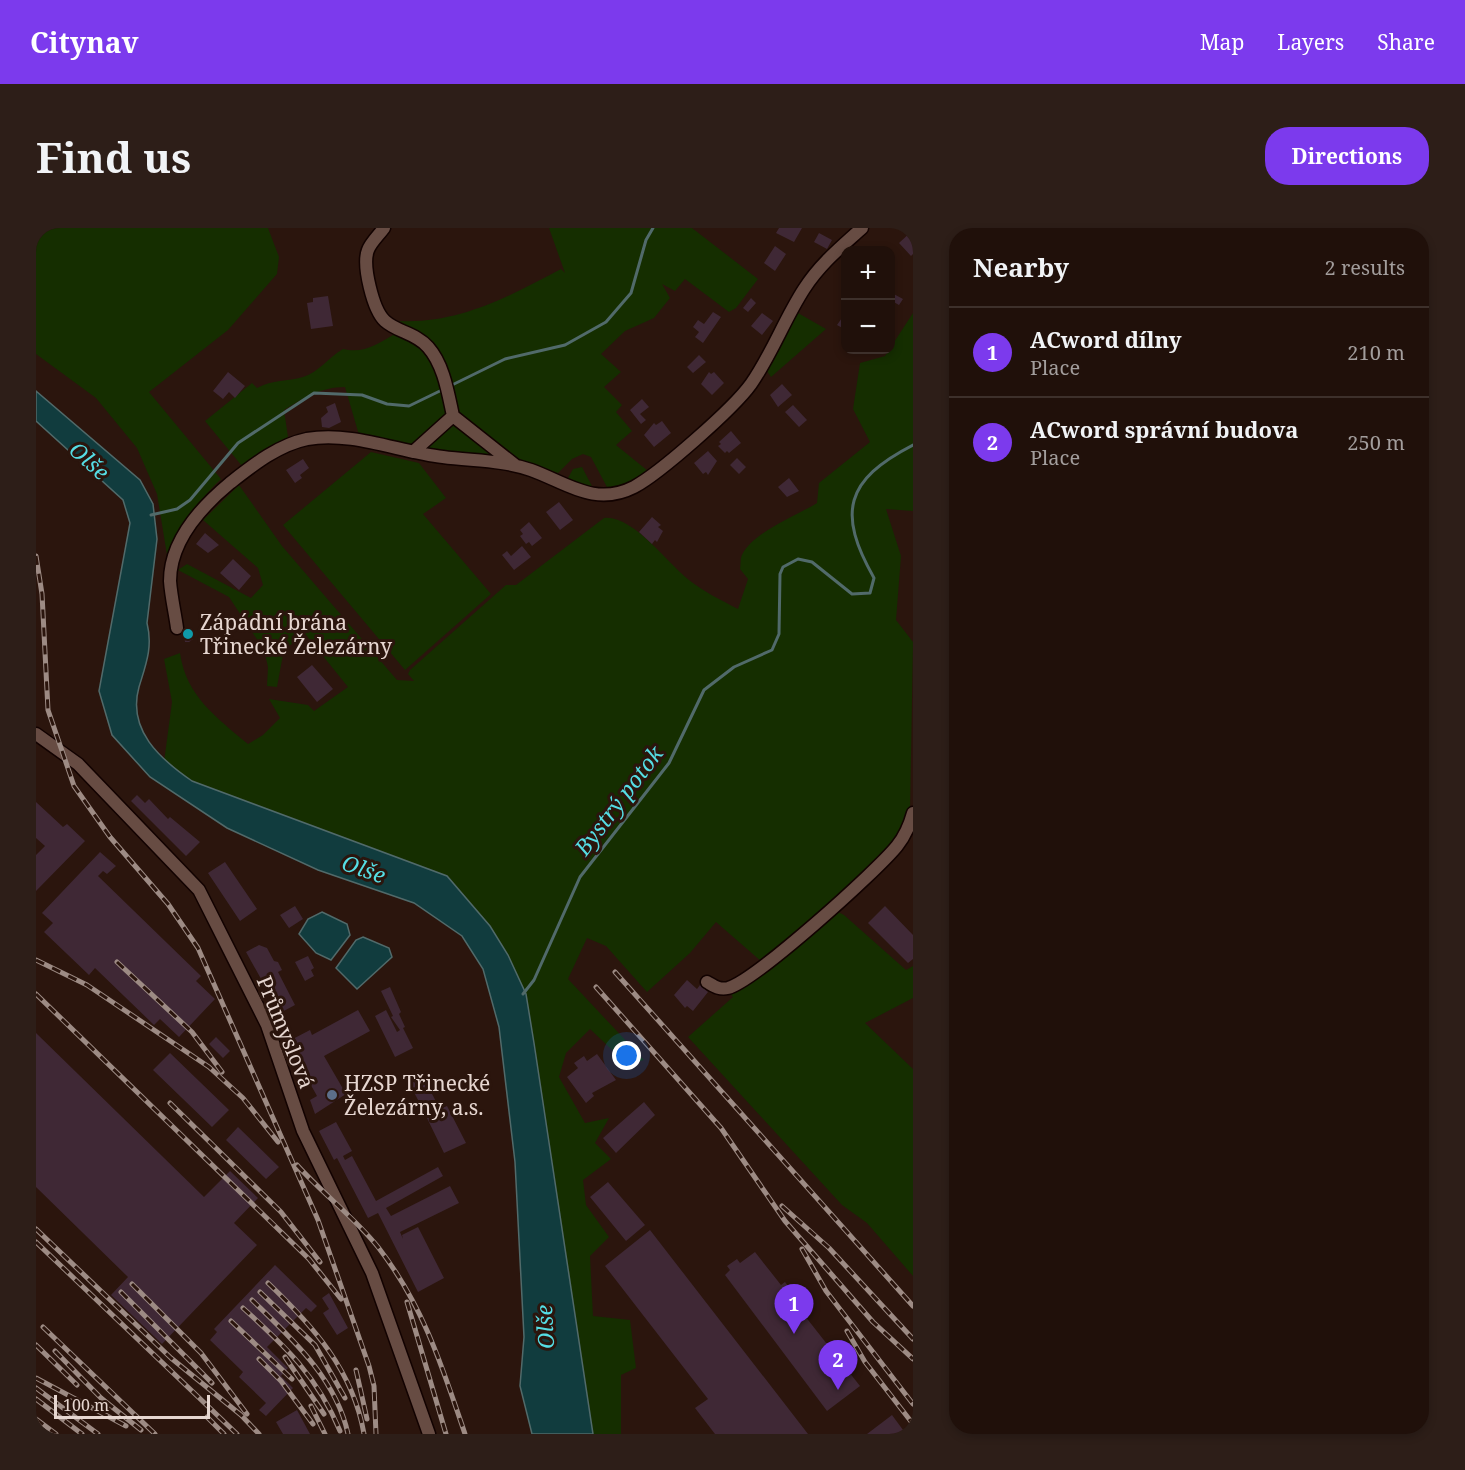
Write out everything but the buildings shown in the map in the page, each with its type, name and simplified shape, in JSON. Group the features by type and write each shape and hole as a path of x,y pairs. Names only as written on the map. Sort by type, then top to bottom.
{"street":[{"path":"384,228 368,250 366,261 374,301 385,321 416,337 432,352 445,380 453,416 516,466"},
{"path":"177,628 170,582 178,548 208,501 250,467 287,446 306,439 360,441 413,452 516,466 592,495 621,492 647,478 715,420 749,386 814,274 825,260 862,228"},
{"path":"413,452 453,416"},
{"name":"Průmyslová","path":"36,734 78,764 199,890 267,1025 303,1131 372,1273 429,1434"},
{"path":"707,982 716,988 725,989 735,986 755,971 885,860 902,839 913,813"}],"green space":[{"path":"36,228 268,228 279,257 277,274 228,330 149,392 221,479 191,514 167,555 157,494 137,448 96,398 36,354"},
{"path":"549,228 692,228 758,279 736,308 729,312 685,279 675,291 662,284 670,298 654,318 625,331 601,354 621,372 604,387 622,405 616,412 632,431 616,445 648,471 632,482 608,489 591,457 583,454 572,459 558,473 528,463 442,452 359,435 345,387 320,391 284,410 288,437 268,447 242,466 205,421 252,383 257,388 269,383 303,377 314,372 343,349 364,349 395,334 419,345 451,384 433,346 420,334 399,321 421,321 463,313 503,298 561,269 565,273"},
{"path":"798,313 826,329 771,377 767,371"},
{"path":"913,313 913,511 886,509 901,556 896,620 913,642 910,812 901,835 882,859 762,962 716,922 690,953 647,992 606,946 587,938 568,979 644,1060 628,1065 590,1029 566,1053 559,1077 585,1123 609,1118 595,1143 611,1159 583,1180 586,1205 609,1237 590,1256 593,1316 630,1320 636,1368 621,1375 621,1434 593,1434 534,1043 490,926 192,781 164,762 172,702 164,659 180,653 183,668 196,694 214,715 248,744 263,735 280,718 269,699 308,705 314,711 348,687 306,635 284,649 277,687 267,686 268,667 264,650 229,597 178,570 187,564 251,598 263,585 258,568 203,520 239,485 282,546 397,680 414,681 408,674 410,670 506,585 516,585 604,518 615,519 638,532 689,580 738,609 748,579 740,569 741,556 748,547 765,532 817,503 819,483 870,442 853,409 860,363 886,354 895,354 895,341"},
{"path":"371,452 419,463 446,498 423,514 491,594 405,670 283,525"},
{"path":"582,467 594,490 571,482 568,478 573,469"},
{"path":"836,911 844,915 906,970 913,966 913,998 865,1023 913,1069 913,1276 867,1223 842,1205 688,1037 733,997 730,993"}],"water":[{"name":"Olše","path":"36,391 140,480 153,504 157,539 147,623 149,648 137,702 142,730 158,753 192,781 447,876 490,926 508,955 526,994 593,1434 532,1434 520,1386 524,1337 515,1162 499,1027 483,969 462,936 414,903 318,870 227,828 150,777 112,735 99,691 130,523 123,500 36,421"},
{"path":"322,912 347,924 350,935 331,960 316,953 299,934 308,919"},
{"path":"363,937 389,948 392,957 357,989 336,968 356,940"}],"waterway":[{"path":"450,386 505,359 565,345 606,322 631,293 646,240 653,228"},
{"path":"151,515 177,509 190,500 238,443 314,393 362,395 387,404 409,406 444,389"},
{"name":"Bystrý potok","path":"523,994 534,980 580,877 669,763 704,690 734,667 772,650 779,634 780,574 783,567 798,559 812,562 852,594 870,593 874,578 855,535 852,517 854,500 861,485 873,471 913,445"}],"railway":[{"path":"36,556 42,594 48,710 74,786 110,837 168,904 198,948 318,1220 369,1366 374,1386 376,1434"},
{"path":"36,960 87,985 209,1067 243,1098 278,1142"},
{"path":"117,962 192,1032 222,1072"},
{"path":"615,972 913,1306"},
{"path":"596,987 721,1128 785,1221 873,1322 913,1359"},
{"path":"36,994 309,1259 341,1299"},
{"path":"170,1103 281,1212 320,1262"},
{"path":"297,1165 369,1236 394,1269 430,1337 465,1434"},
{"path":"782,1206 829,1248 913,1339"},
{"path":"36,1229 171,1358 241,1415 259,1434"},
{"path":"36,1242 237,1434"},
{"path":"802,1249 826,1291 913,1404"},
{"path":"268,1283 315,1333 341,1369 359,1411 364,1434"},
{"path":"132,1284 201,1353 247,1414"},
{"path":"121,1292 212,1383"},
{"path":"260,1292 315,1345 345,1398"},
{"path":"252,1300 296,1344 323,1377 342,1414 348,1434"},
{"path":"407,1302 446,1434"},
{"path":"243,1308 287,1350 311,1378 340,1431"},
{"path":"231,1321 292,1379"},
{"path":"43,1327 155,1434"},
{"path":"847,1331 865,1362 913,1424"},
{"path":"36,1345 77,1385"},
{"path":"55,1351 101,1398 141,1430"},
{"path":"285,1357 324,1414"},
{"path":"259,1359 281,1381 313,1424"},
{"path":"356,1370 367,1419"},
{"path":"36,1378 126,1426"},
{"path":"36,1388 98,1434"},
{"path":"36,1399 82,1434"},
{"path":"311,1406 325,1434"},
{"path":"207,1417 224,1434"},
{"path":"36,1419 56,1434"}],"place":[{"name":"Zápádní brána Třinecké Železárny","path":"188,634"},
{"name":"HZSP Třinecké Železárny, a.s.","path":"332,1095"},
{"name":"ACword dílny","path":"794,1334"},
{"name":"ACword správní budova","path":"838,1390"}]}
